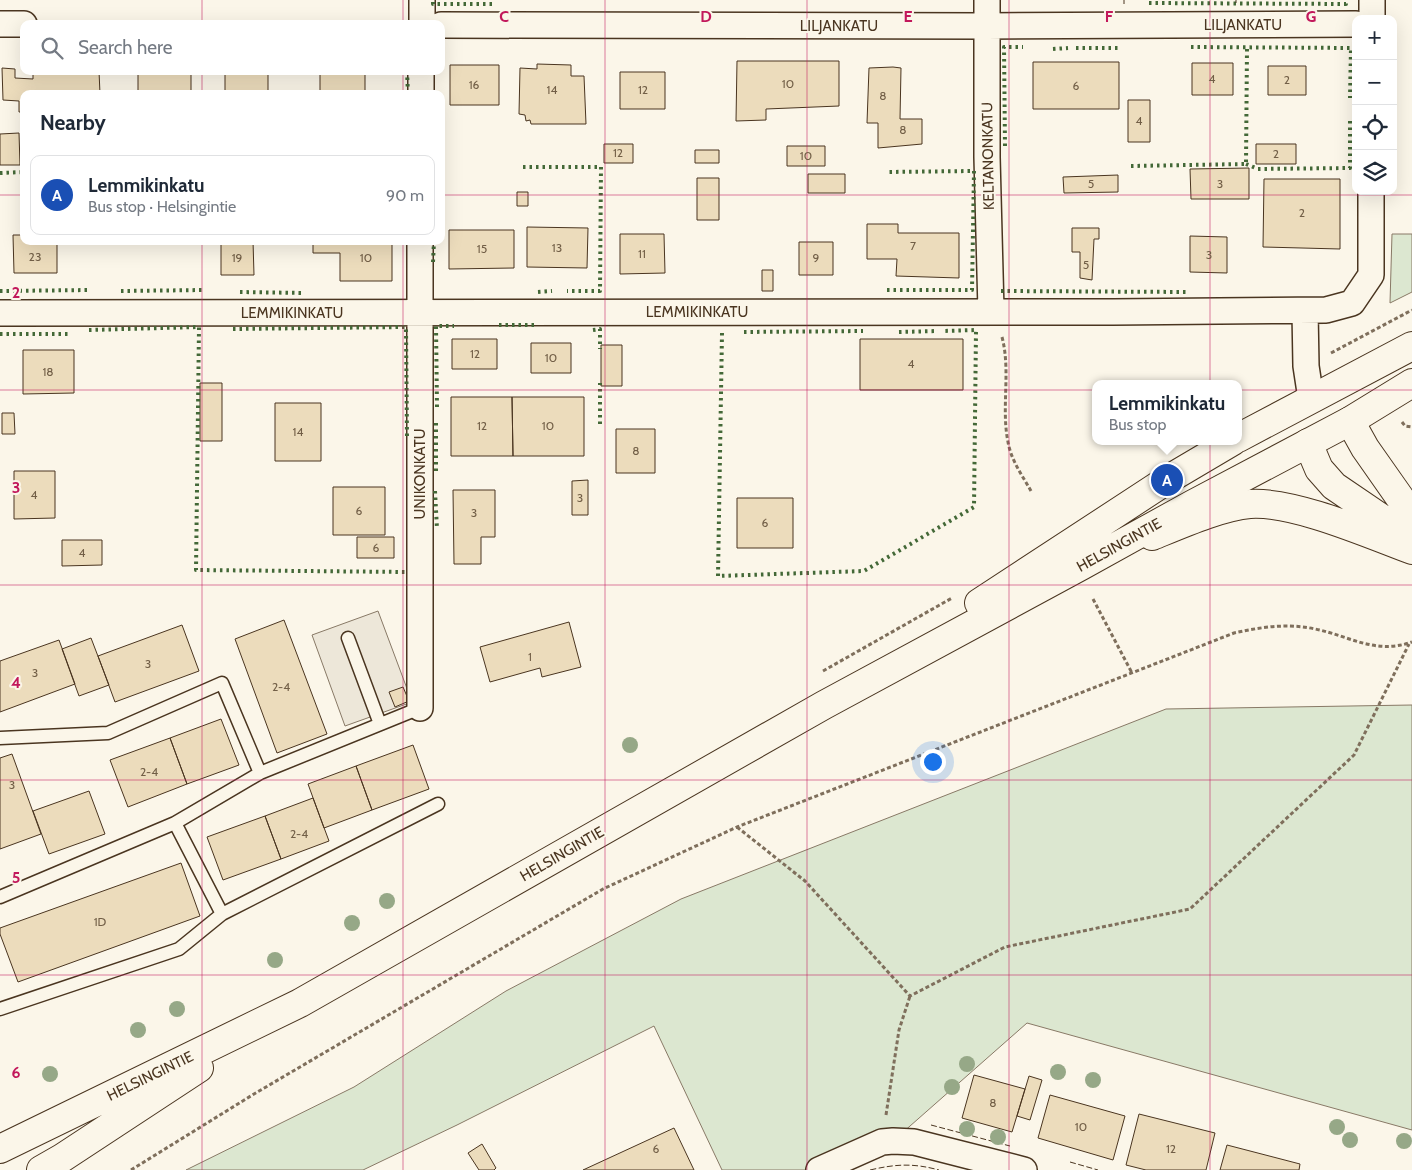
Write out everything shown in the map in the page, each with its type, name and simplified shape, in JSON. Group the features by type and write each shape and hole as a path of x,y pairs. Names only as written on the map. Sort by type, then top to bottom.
{"main road":[{"path":"1242,436 1412,346"},
{"name":"HELSINGINTIE","path":"40,1170 62,1158 300,1003 824,705 1193,504 1350,421 1412,383"},
{"path":"1311,399 1331,406 1350,421 1365,448 1412,515"},
{"path":"1311,399 1306,420 1308,443 1319,469 1334,486 1412,539"},
{"name":"HELSINGINTIE","path":"824,705 1167,480 1226,445"},
{"path":"1081,566 1154,535 1231,507 1251,504 1270,504 1301,511 1412,550"},
{"name":"HELSINGINTIE","path":"0,1149 300,1003"}],"street":[{"path":"422,0 422,20"},
{"name":"KELTANONKATU","path":"987,0 986,157 991,311"},
{"path":"1372,0 1372,15"},
{"path":"0,24 20,24"},
{"name":"LILJANKATU","path":"445,25 987,26 1352,24"},
{"path":"421,75 421,90"},
{"name":"LEMMIKINKATU","path":"0,313 1326,310 1352,303 1371,275 1371,195"},
{"name":"UNIKONKATU","path":"420,245 420,708"},
{"path":"1305,311 1306,366 1311,399"},
{"path":"819,1170 882,1142 893,1141 914,1142 1024,1170"}],"lane":[{"path":"348,638 380,724"},
{"path":"0,738 108,732 222,683 260,773"},
{"path":"0,897 175,822 260,773 420,708"},
{"path":"0,1010 179,948 222,914 438,804"},
{"path":"175,822 222,914"}],"path":[{"path":"991,311 1000,330 1003,342 1007,441 1013,459 1031,491"},
{"path":"819,673 952,598"},
{"path":"1093,599 1132,672"},
{"path":"132,1170 254,1094 603,888 737,827 1234,633 1257,628 1288,626 1315,629 1370,646 1389,647 1411,643"},
{"path":"882,1142 898,1030 910,996 1005,947 1190,909 1354,755 1411,643"},
{"path":"737,827 805,881 910,996"}],"green space":[{"path":"1392,234 1412,234 1412,292 1390,303"},
{"path":"1412,705 1412,1130 1027,1023 893,1141 819,1170 722,1170 654,1026 363,1170 186,1170 354,1087 506,991 681,899 1166,709"}],"shaded area":[{"path":"378,611 412,702 345,726 312,635"}],"building":[{"path":"737,61 839,61 839,106 766,109 766,120 736,121"},
{"path":"1033,62 1119,62 1119,109 1033,109"},
{"path":"1192,63 1233,63 1233,95 1192,95"},
{"path":"537,64 571,65 571,76 584,76 586,124 531,124 530,120 526,121 525,115 519,114 520,68 537,69"},
{"path":"450,65 499,65 499,105 450,105"},
{"path":"1268,66 1306,66 1306,95 1268,95"},
{"path":"2,68 15,69 15,78 33,79 33,75 99,75 100,90 20,90 20,112 19,101 3,100"},
{"path":"869,68 901,68 900,119 922,119 922,144 878,148 878,123 867,123"},
{"path":"620,72 665,72 665,109 620,109"},
{"path":"138,75 191,75 191,90 138,90"},
{"path":"225,75 268,75 268,90 225,90"},
{"path":"320,75 365,75 365,90 320,90"},
{"path":"1128,100 1150,100 1150,142 1128,142"},
{"path":"19,133 20,165 0,165 0,134"},
{"path":"604,144 633,144 633,163 604,163"},
{"path":"1256,144 1296,144 1296,164 1256,164"},
{"path":"787,146 825,146 825,166 787,166"},
{"path":"695,150 719,150 719,163 695,163"},
{"path":"1249,168 1249,199 1191,199 1190,169"},
{"path":"808,174 845,174 845,193 808,193"},
{"path":"1118,175 1118,192 1064,193 1063,177"},
{"path":"697,178 719,178 719,220 697,220"},
{"path":"1264,179 1340,179 1340,249 1263,247"},
{"path":"517,192 528,192 528,206 517,206"},
{"path":"867,224 898,224 898,233 959,233 959,278 896,276 897,259 867,259"},
{"path":"527,227 588,228 587,268 527,267"},
{"path":"1072,228 1099,228 1099,239 1094,239 1092,280 1080,278 1080,252 1072,252"},
{"path":"449,230 514,230 514,268 449,269"},
{"path":"620,234 664,234 665,273 620,274"},
{"path":"13,235 20,235 20,245 57,245 57,273 14,273"},
{"path":"1190,236 1227,237 1227,273 1190,272"},
{"path":"799,242 833,242 833,275 799,275"},
{"path":"221,245 253,245 254,275 221,275"},
{"path":"313,245 392,245 392,281 340,281 340,253 313,253"},
{"path":"762,270 773,270 773,291 762,291"},
{"path":"452,339 497,339 497,369 452,369"},
{"path":"860,339 963,339 963,390 860,390"},
{"path":"531,343 571,343 571,373 531,373"},
{"path":"601,345 622,345 622,386 601,386"},
{"path":"23,350 74,350 74,393 23,394"},
{"path":"200,383 222,383 222,441 200,441"},
{"path":"451,397 512,397 513,456 451,456"},
{"path":"512,397 584,397 584,456 513,456"},
{"path":"275,403 321,403 321,461 275,461"},
{"path":"2,413 14,413 15,434 2,434"},
{"path":"616,429 655,429 655,473 616,473"},
{"path":"14,471 55,471 55,518 14,519"},
{"path":"588,480 588,515 572,515 572,481"},
{"path":"333,487 385,487 385,535 333,535"},
{"path":"453,490 495,490 495,537 481,537 481,564 454,564"},
{"path":"737,498 793,498 793,548 737,548"},
{"path":"357,537 394,537 394,558 357,558"},
{"path":"62,540 102,540 102,565 62,566"},
{"path":"284,620 327,734 277,753 235,639"},
{"path":"569,622 581,667 542,677 540,668 490,682 480,647"},
{"path":"182,625 199,671 115,702 98,656"},
{"path":"91,638 109,685 79,696 62,649"},
{"path":"59,640 75,684 0,712 0,661"},
{"path":"403,687 409,701 395,707 389,692"},
{"path":"221,719 239,765 187,784 170,738"},
{"path":"170,738 187,784 128,807 110,760"},
{"path":"413,745 429,789 372,810 356,766"},
{"path":"12,754 41,834 0,849 0,758"},
{"path":"356,766 372,810 324,828 308,784"},
{"path":"89,791 105,834 49,854 33,811"},
{"path":"313,798 329,841 281,859 265,816"},
{"path":"265,816 281,859 223,880 207,837"},
{"path":"181,863 200,916 18,982 0,934 0,928"},
{"path":"974,1075 1025,1089 1012,1132 962,1118"},
{"path":"1029,1076 1042,1080 1030,1120 1017,1116"},
{"path":"1050,1095 1125,1116 1113,1160 1038,1138"},
{"path":"1139,1114 1215,1133 1206,1170 1146,1170 1126,1165"},
{"path":"674,1128 694,1170 583,1170"},
{"path":"482,1144 496,1168 494,1170 479,1170 468,1153"},
{"path":"1227,1145 1300,1164 1299,1170 1220,1170"}],"hedge":[{"path":"1149,3 1346,4 1346,0"},
{"path":"433,2 433,4 496,4"},
{"path":"1005,146 1004,47 1023,47"},
{"path":"1191,47 1351,48 1350,98"},
{"path":"1053,49 1068,48"},
{"path":"1076,48 1121,48"},
{"path":"1131,166 1246,164 1247,48"},
{"path":"407,75 408,90"},
{"path":"1246,164 1258,169 1350,168 1350,120"},
{"path":"523,167 601,167 600,291 567,291"},
{"path":"887,172 974,171 972,290 887,290"},
{"path":"0,173 20,172"},
{"path":"433,262 434,245"},
{"path":"0,291 90,290"},
{"path":"121,291 205,290"},
{"path":"538,292 552,291"},
{"path":"1001,291 1187,292"},
{"path":"240,292 305,293"},
{"path":"499,325 535,325"},
{"path":"437,407 436,326 454,326"},
{"path":"89,330 199,327 196,570 406,572"},
{"path":"233,329 406,327 407,437"},
{"path":"593,330 600,329 600,349"},
{"path":"722,333 718,576 864,571 974,507 976,330 943,331"},
{"path":"744,332 863,331"},
{"path":"899,332 938,331"},
{"path":"0,334 69,334"},
{"path":"600,383 600,424"},
{"path":"436,423 436,472"},
{"path":"435,491 437,529"}],"fence":[{"path":"931,1125 1010,1146"},
{"path":"1070,1162 1098,1170"},
{"path":"870,1170 904,1165 939,1170"}],"place":[{"name":"Lemmikinkatu","path":"1167,480"}]}
